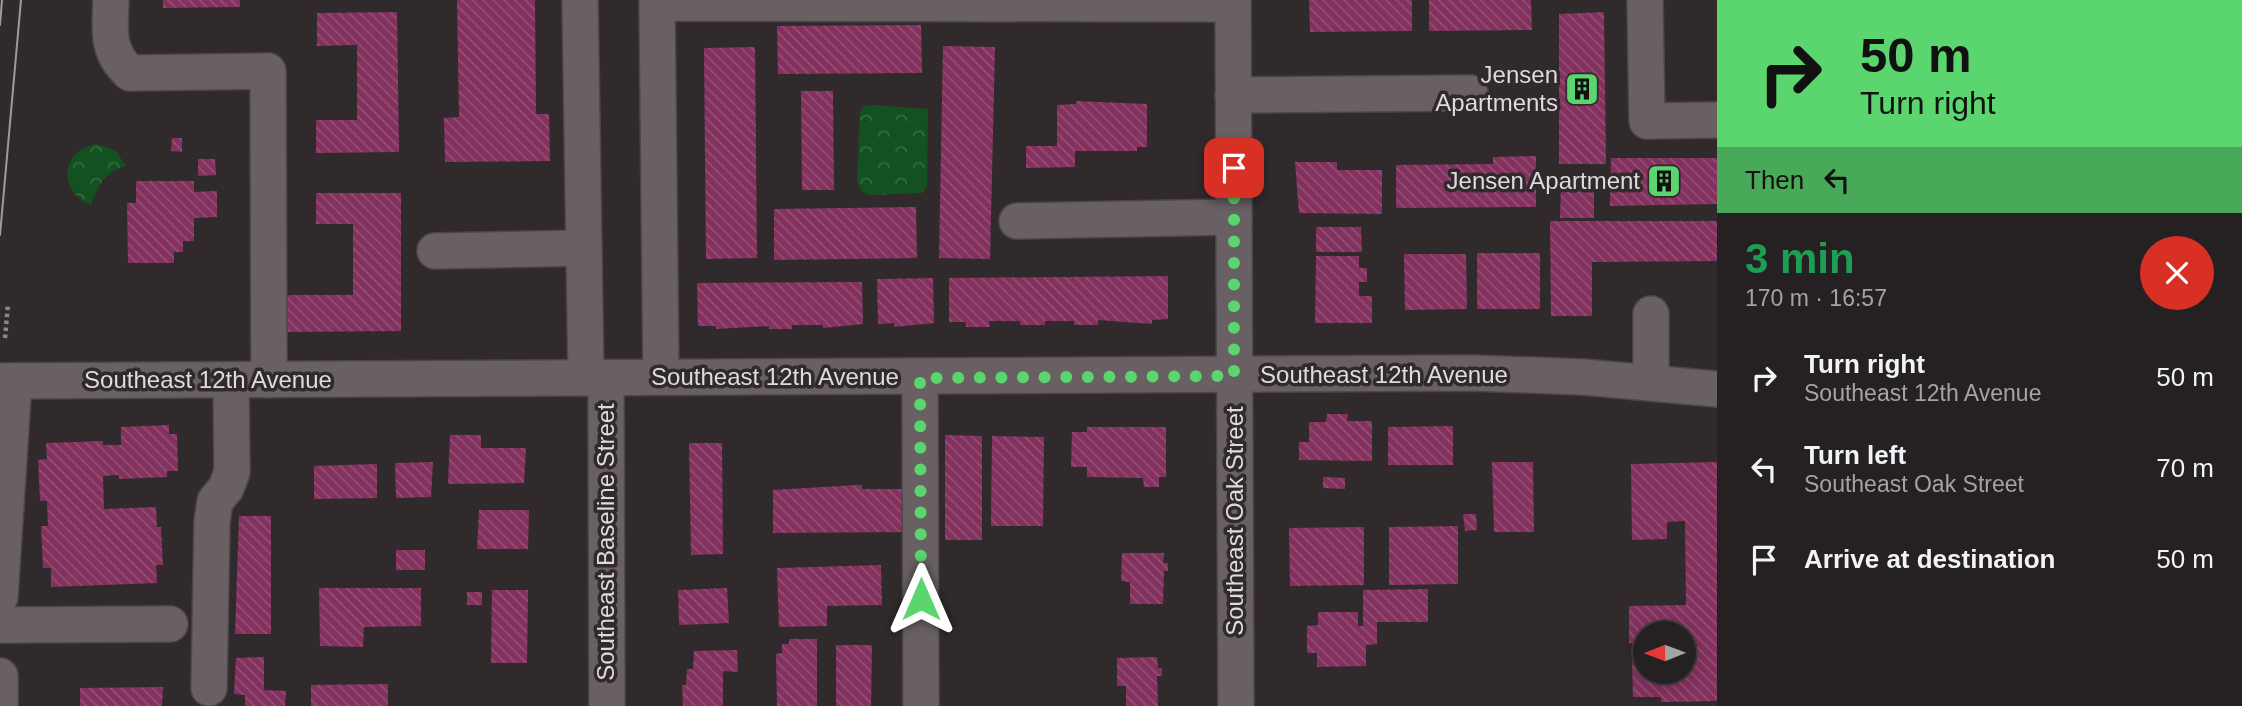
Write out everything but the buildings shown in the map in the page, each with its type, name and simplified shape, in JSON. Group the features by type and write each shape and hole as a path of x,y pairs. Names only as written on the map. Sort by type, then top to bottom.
{"street":[{"path":"111,0 110,39 116,60 130,73 268,71 269,380"},
{"name":"Southeast Baseline Street","path":"580,0 584,248 596,378 607,706"},
{"path":"1645,0 1647,121 1717,120"},
{"path":"661,377 657,3 1233,2"},
{"name":"Southeast Oak Street","path":"1233,2 1236,706"},
{"path":"1233,95 1470,93"},
{"path":"1017,221 1234,217"},
{"path":"435,251 584,248"},
{"path":"1651,314 1651,382"},
{"name":"Southeast 12th Avenue","path":"7,381 1473,373 1651,382 1717,389"},
{"path":"920,378 921,706"},
{"path":"209,688 212,522 215,501 226,488 232,472 231,380"},
{"path":"0,597 7,381"},
{"path":"0,625 170,624"},
{"path":"0,676 0,706"}],"path":[{"path":"5,338 8,304"}],"green space":[{"path":"864,106 928,109 927,187 922,193 867,195 860,189 857,179 860,112"},
{"path":"96,144 115,150 126,166 113,171 103,180 91,205 73,191 68,172 75,155"}],"tram line":[{"path":"0,25 2,0"},
{"path":"0,235 21,0"}],"place":[{"name":"Jensen Apartments","path":"1582,89"},
{"name":"Jensen Apartment","path":"1664,181"}],"route":[{"path":"921,599 920,378 1234,376 1234,168"}]}
